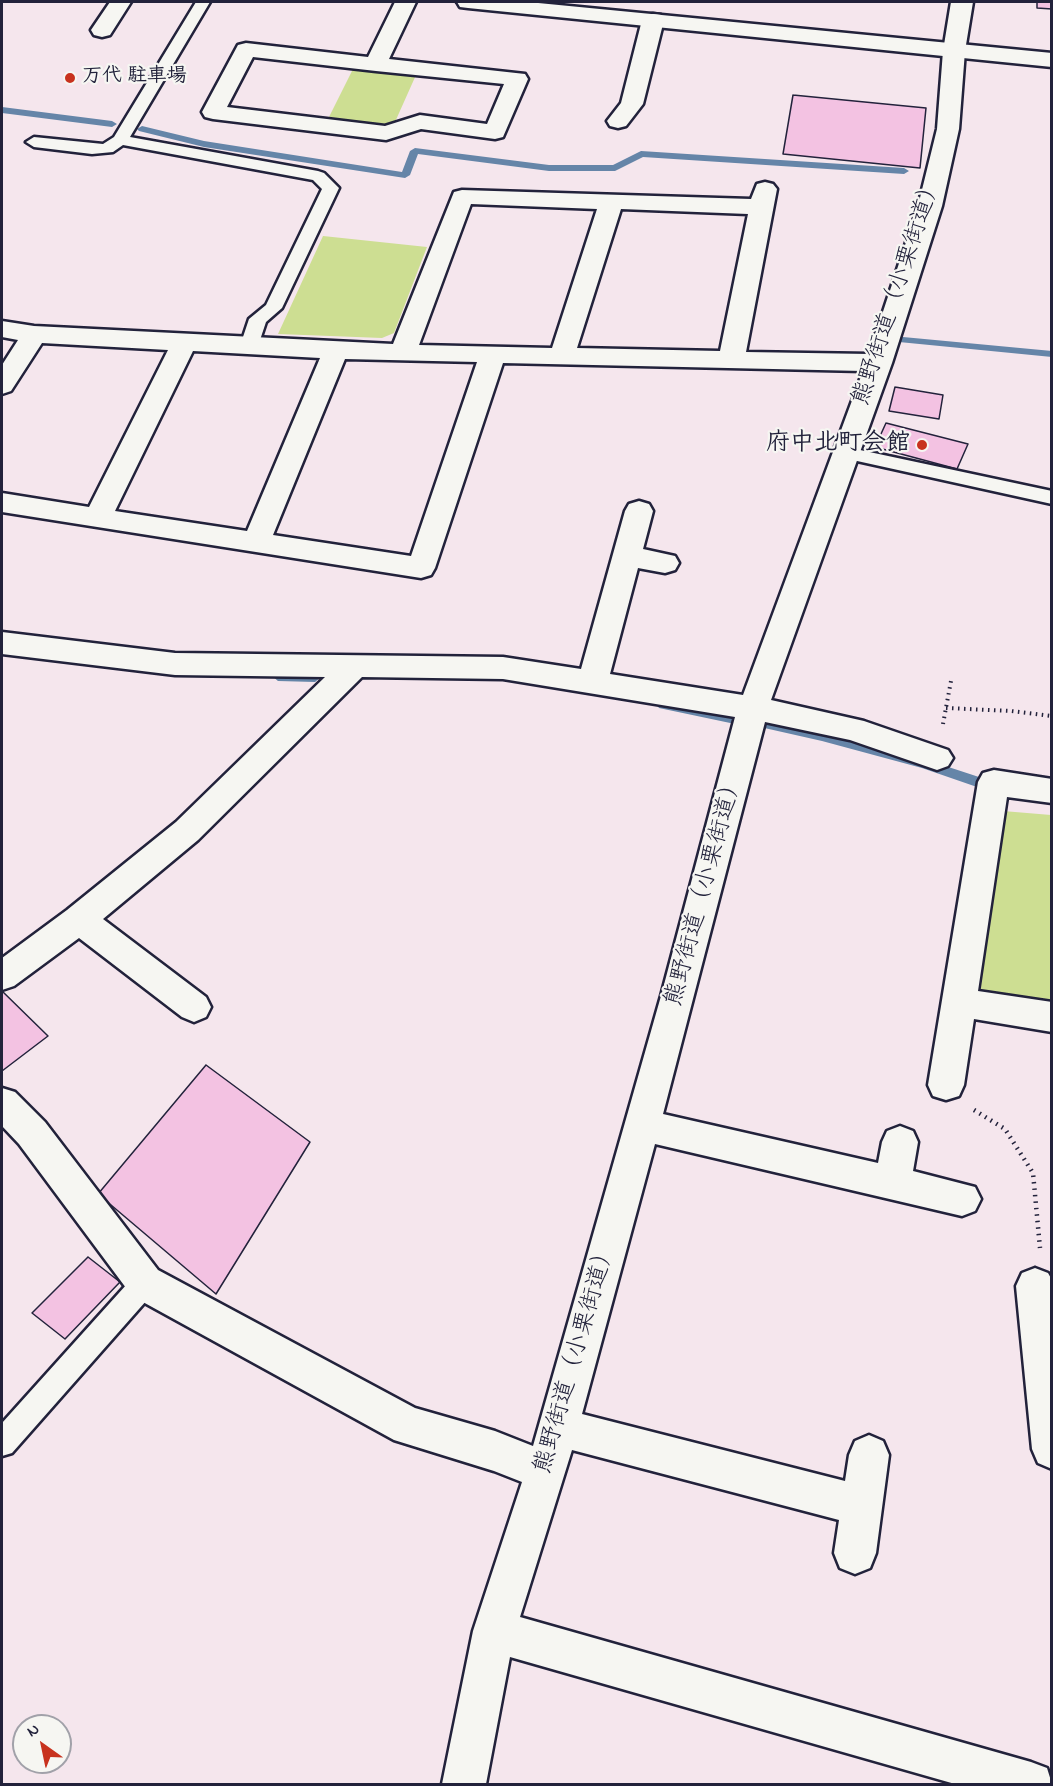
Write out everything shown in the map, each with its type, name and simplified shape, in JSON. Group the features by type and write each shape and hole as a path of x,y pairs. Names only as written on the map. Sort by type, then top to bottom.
{"street":[{"path":"102,30 120,2"},
{"path":"376,64 405,2"},
{"path":"468,2 1052,60"},
{"name":"熊野街道（小栗街道）","path":"464,1785 494,1631 546,1472 642,1125 753,708 879,363 933,195 948,129 954,51 962,2"},
{"path":"618,121 632,104 653,20"},
{"path":"246,50 376,64 517,79 495,132 420,122 386,133 213,112 246,50"},
{"path":"403,352 462,197 611,202 763,198 731,360"},
{"path":"562,356 611,202"},
{"path":"2,329 34,334 336,351 879,363"},
{"path":"2,385 34,334"},
{"path":"97,518 185,342"},
{"path":"256,543 336,351"},
{"path":"2,503 421,568 493,354"},
{"path":"593,682 639,511"},
{"path":"627,556 665,563"},
{"path":"2,643 175,664 503,668 753,708 853,729 937,759"},
{"path":"2,976 79,920 187,831 355,666"},
{"path":"946,1085 994,782 1052,791"},
{"path":"79,920 194,1007"},
{"path":"958,1002 1052,1017"},
{"path":"2,1103 32,1133 145,1283 408,1426 495,1451 546,1472"},
{"path":"642,1125 962,1199"},
{"path":"893,1184 900,1142"},
{"path":"1035,1286 1052,1449"},
{"path":"558,1427 862,1506"},
{"path":"855,1553 869,1455"},
{"path":"494,1631 1031,1785"}],"lane":[{"path":"34,142 107,149 120,140 203,2"},
{"path":"120,140 318,176 331,189 273,308 258,320 249,346"},
{"path":"846,453 1052,498"},
{"path":"2,1443 145,1283"}],"path":[{"path":"937,759 951,681"},
{"path":"946,708 1011,711 1052,716"},
{"path":"946,1085 957,1099 1005,1129 1033,1173 1042,1267 1035,1286"}],"green space":[{"path":"354,67 416,75 395,122 383,125 328,119"},
{"path":"323,236 427,247 394,333 382,338 278,334"},
{"path":"1003,811 1051,815 1051,1009 969,997"}],"building":[{"path":"1037,2 1052,2 1052,9 1037,8"},
{"path":"793,95 926,108 920,168 783,154"},
{"path":"895,387 943,395 939,419 889,411"},
{"name":"府中北町会館","path":"886,423 968,444 957,469 875,447"},
{"path":"2,991 48,1036 2,1071"},
{"path":"206,1065 310,1142 216,1294 98,1194"},
{"path":"88,1257 120,1282 65,1339 32,1313"}],"waterway":[{"path":"2,110 112,124"},
{"path":"142,129 204,144 405,175 415,151 549,168 615,168 641,154 904,171"},
{"path":"903,340 1052,354"},
{"path":"278,676 315,677"},
{"path":"663,705 735,719"},
{"path":"764,724 822,736 924,764 977,782"}],"place":[{"name":"万代 駐車場","path":"70,78"},
{"name":"府中北町会館","path":"922,445"}]}
